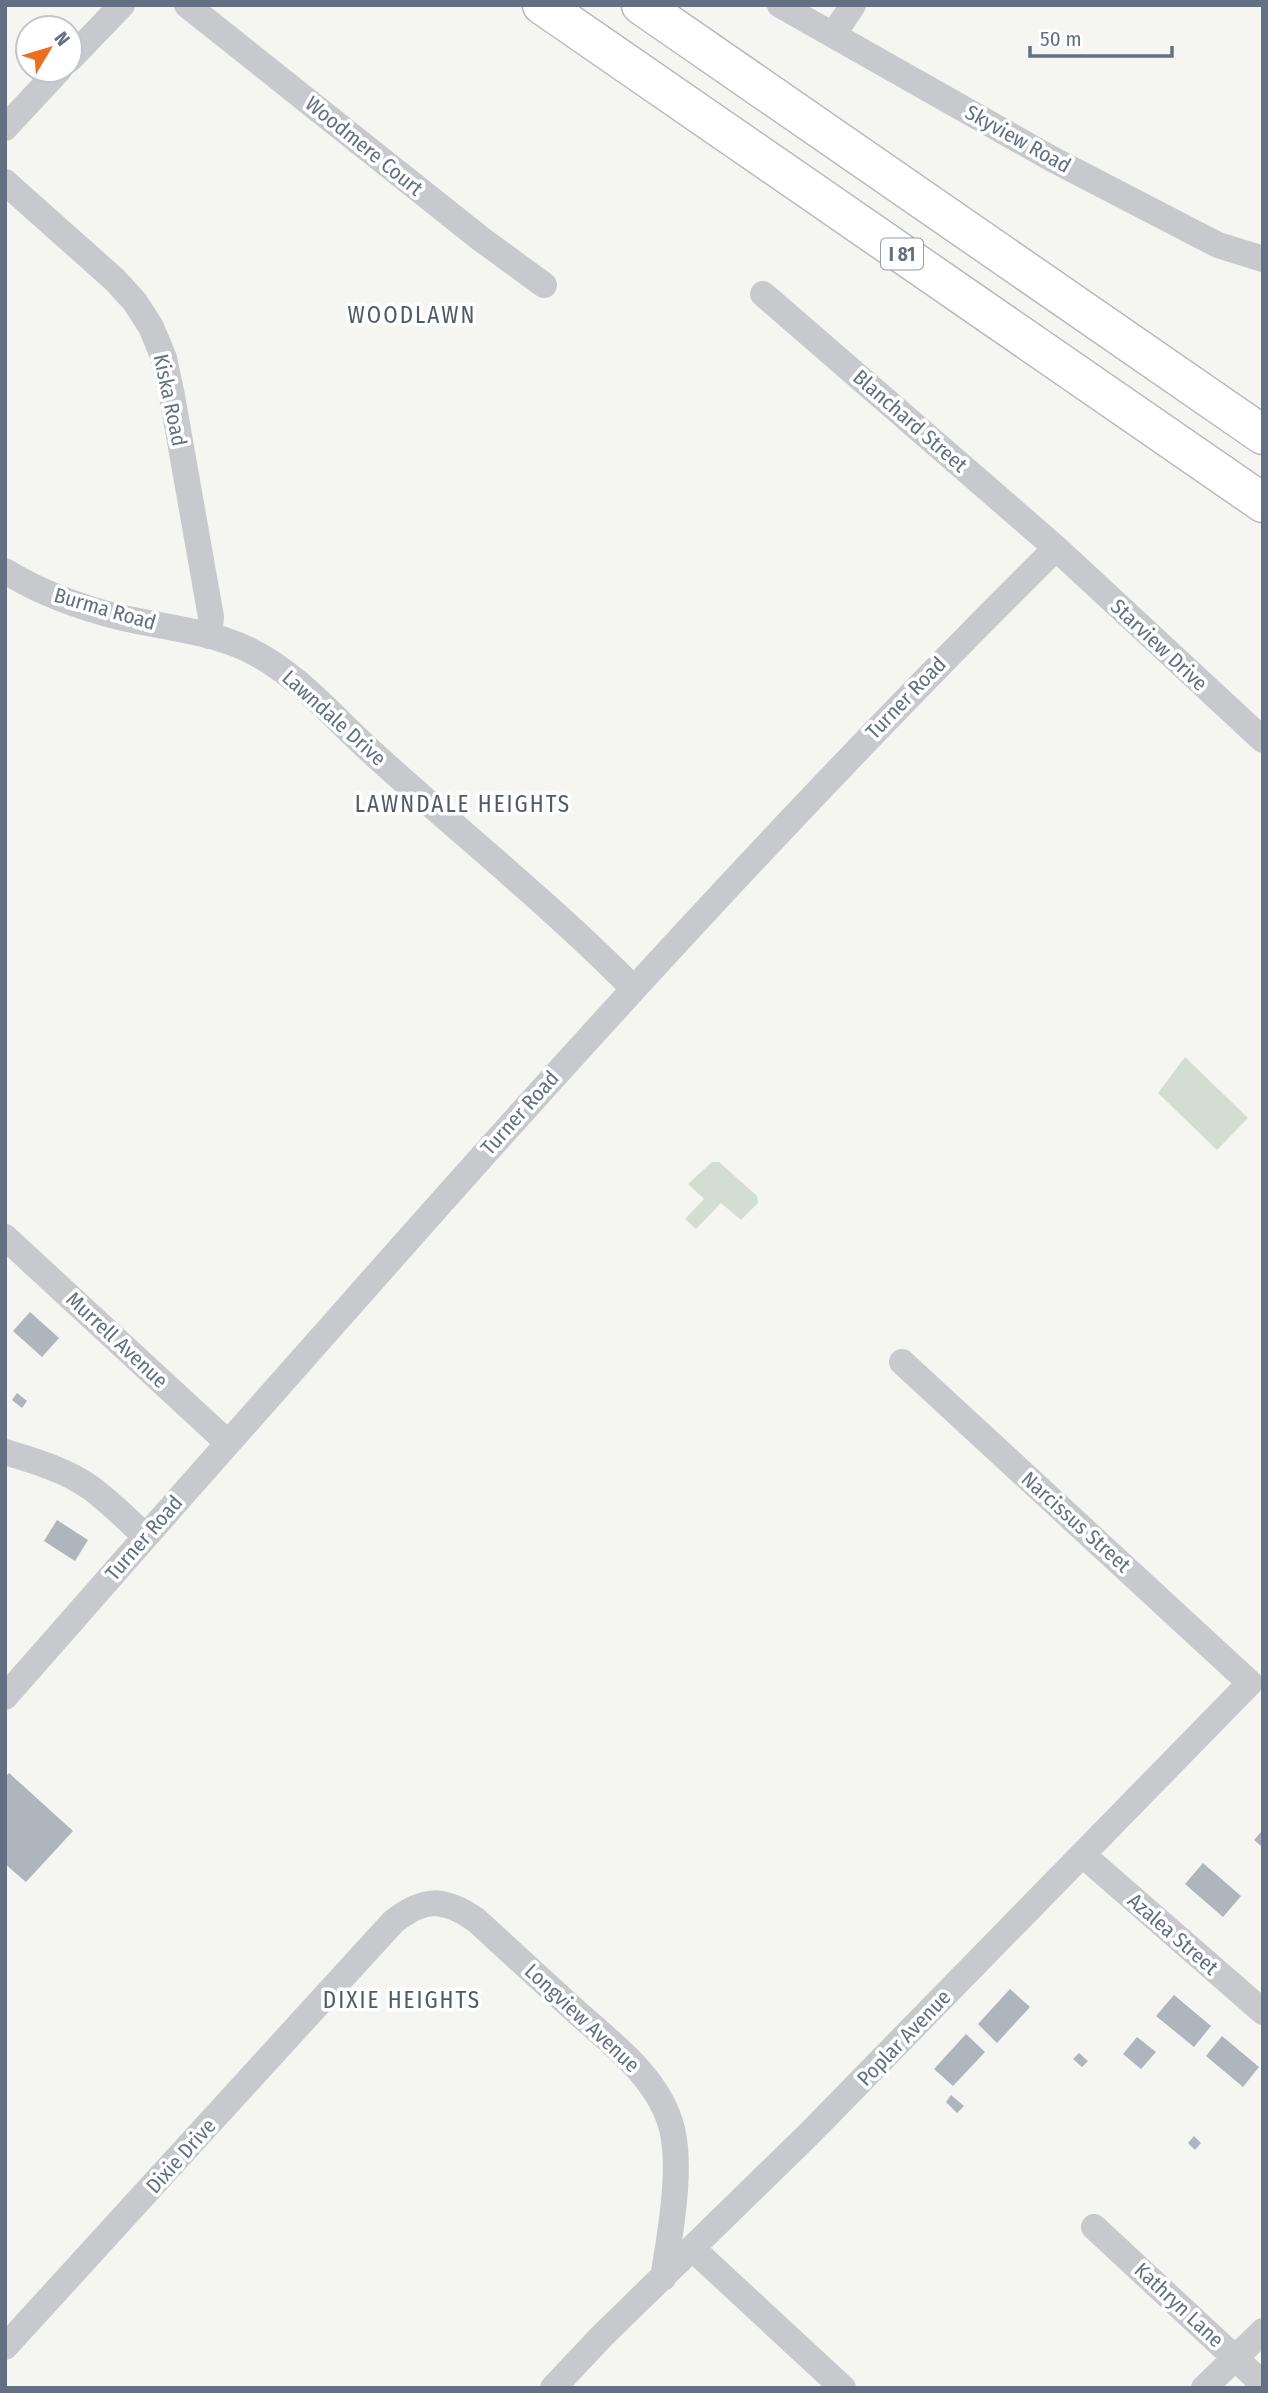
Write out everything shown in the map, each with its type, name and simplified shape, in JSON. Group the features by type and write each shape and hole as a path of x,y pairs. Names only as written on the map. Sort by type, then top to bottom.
{"highway":[{"name":"I 81","path":"542,5 1263,503"},
{"path":"641,5 1263,435"}],"street":[{"name":"Woodmere Court","path":"187,5 481,239 544,285"},
{"name":"Skyview Road","path":"780,5 1076,171 1217,245 1263,259"},
{"path":"833,35 853,5"},
{"path":"84,44 116,11"},
{"path":"5,128 46,84"},
{"name":"Kiska Road","path":"5,183 115,279 135,302 151,327 164,358 172,396 211,617 209,636"},
{"name":"Blanchard Street","path":"763,294 1056,548"},
{"name":"Starview Drive","path":"1056,548 1263,740"},
{"name":"Turner Road","path":"5,1697 633,988 857,748 1056,548"},
{"name":"Burma Road","path":"5,571 58,597 121,617 209,636"},
{"name":"Lawndale Drive","path":"209,636 246,649 274,664 295,680 376,757 580,936 633,988"},
{"name":"Murrell Avenue","path":"5,1237 228,1443"},
{"name":"Narcissus Street","path":"902,1362 1250,1683"},
{"path":"5,1452 50,1466 80,1481 145,1536"},
{"name":"Poplar Avenue","path":"553,2388 1083,1856 1250,1683"},
{"name":"Azalea Street","path":"1083,1856 1263,2012"},
{"name":"Longview Avenue","path":"355,1964 393,1922 407,1911 434,1902 448,1904 476,1920 622,2054 652,2087 664,2106 672,2128 675,2145 673,2197 663,2278"},
{"name":"Dixie Drive","path":"5,2347 355,1964"},
{"name":"Kathryn Lane","path":"1094,2227 1263,2384"},
{"path":"693,2249 843,2388"},
{"path":"1204,2388 1263,2331"}],"shaded area":[{"path":"1185,1057 1248,1118 1217,1150 1158,1093"},
{"path":"712,1162 719,1162 757,1196 758,1203 741,1220 721,1203 696,1229 685,1219 704,1199 688,1184"}],"building":[{"path":"30,1312 59,1338 42,1357 13,1331"},
{"path":"17,1393 27,1401 22,1408 12,1400"},
{"path":"57,1520 88,1540 75,1561 44,1541"},
{"path":"9,1773 73,1831 26,1882 5,1864 5,1777"},
{"path":"1261,1832 1263,1844 1261,1846 1254,1840"},
{"path":"1203,1863 1241,1896 1223,1917 1185,1884"},
{"path":"1010,1989 1030,2007 997,2043 978,2024"},
{"path":"1174,1995 1211,2026 1194,2047 1156,2016"},
{"path":"966,2034 985,2052 953,2086 934,2069"},
{"path":"1222,2036 1259,2067 1243,2087 1206,2056"},
{"path":"1137,2037 1156,2052 1141,2069 1123,2054"},
{"path":"1079,2053 1088,2061 1082,2067 1073,2059"},
{"path":"951,2095 964,2106 957,2113 946,2102"},
{"path":"1194,2136 1201,2143 1195,2150 1188,2143"}],"district":[{"name":"WOODLAWN","path":"412,315"},
{"name":"LAWNDALE HEIGHTS","path":"463,804"},
{"name":"DIXIE HEIGHTS","path":"402,2000"}]}
